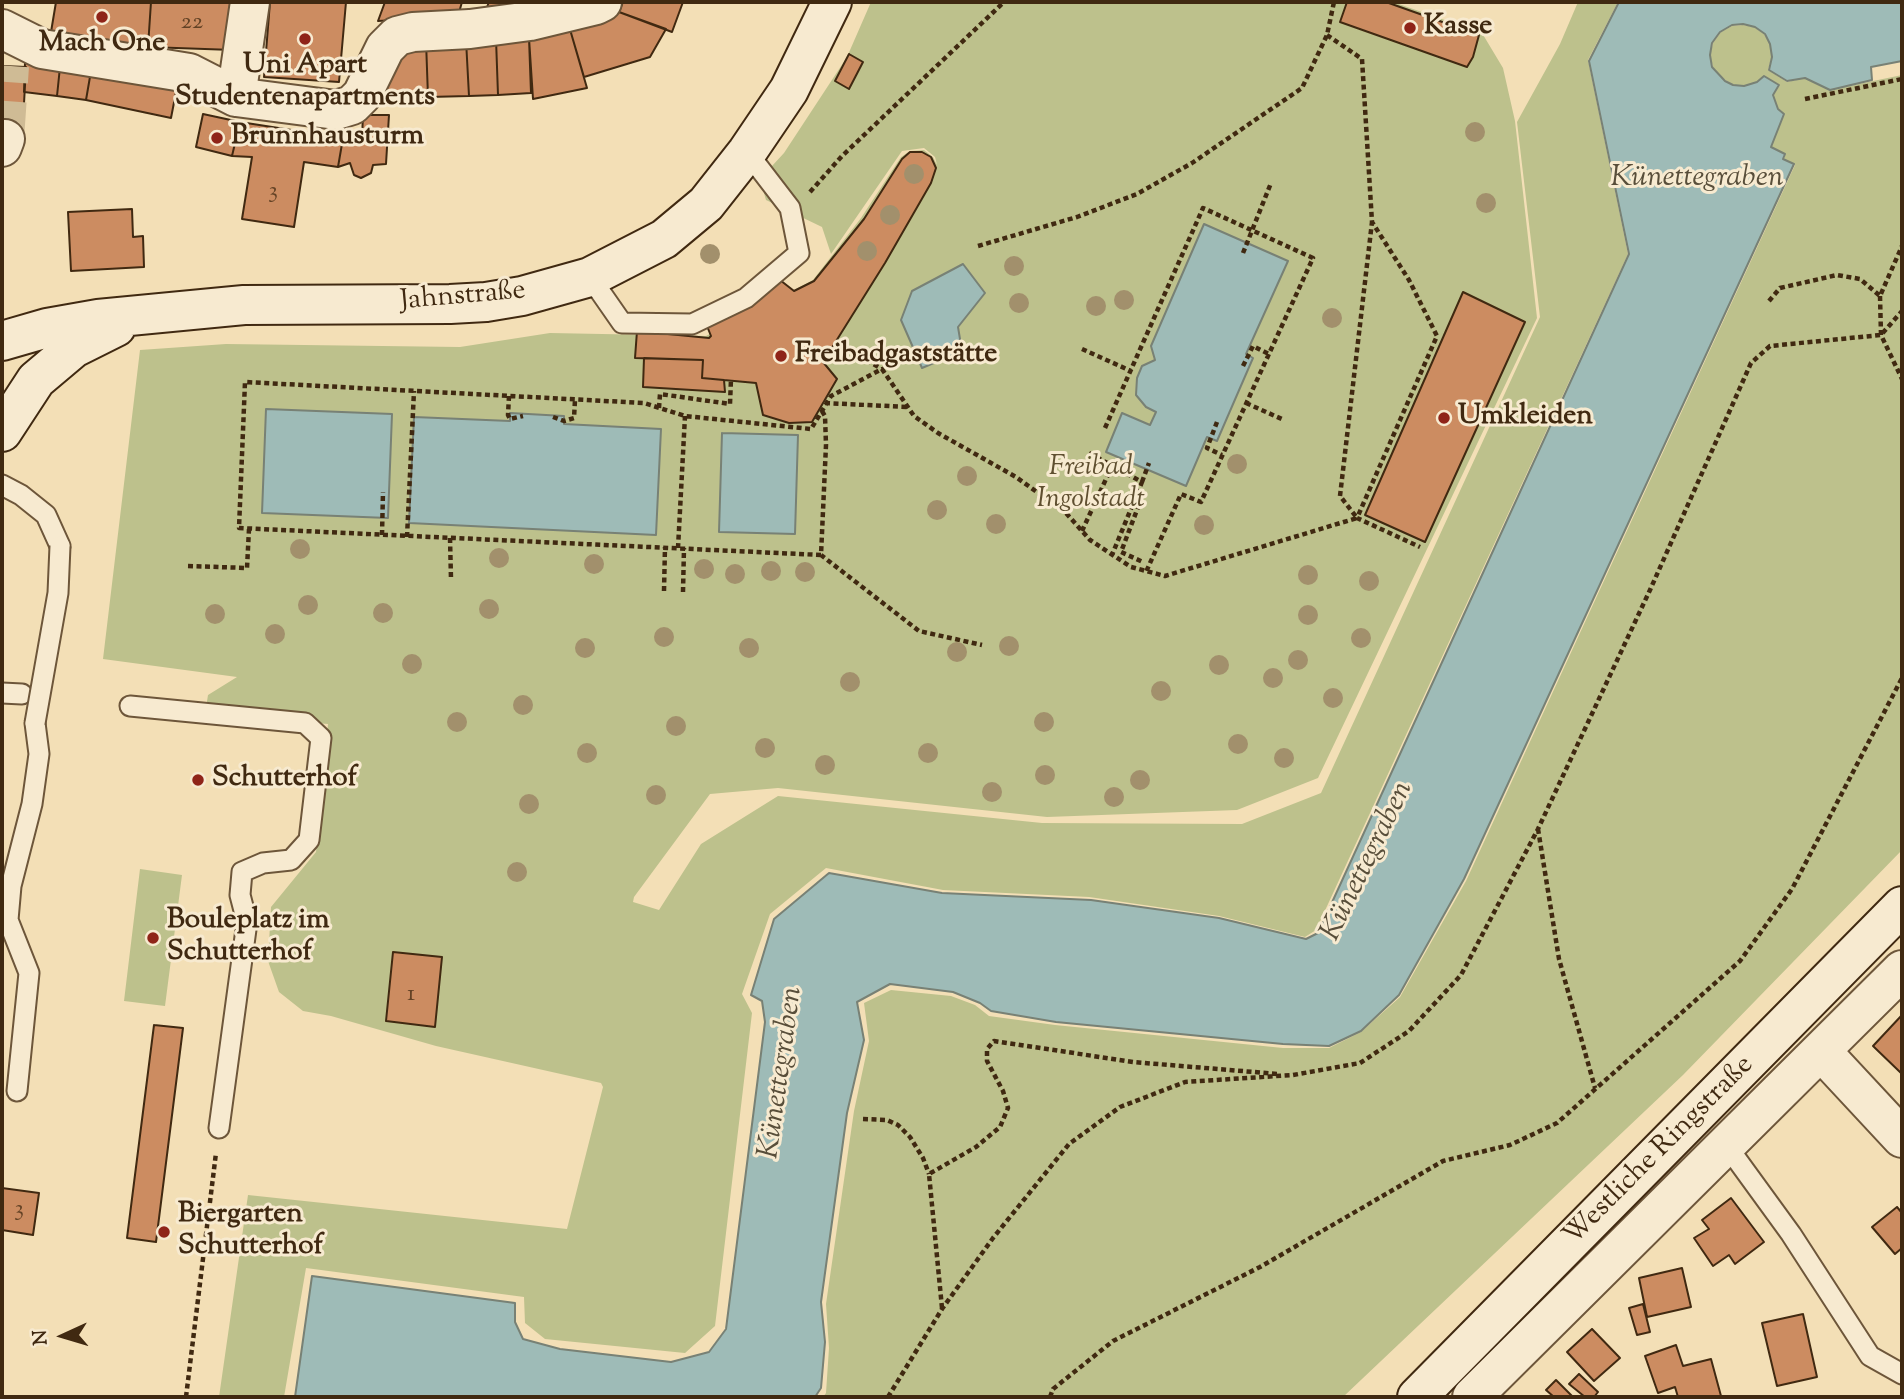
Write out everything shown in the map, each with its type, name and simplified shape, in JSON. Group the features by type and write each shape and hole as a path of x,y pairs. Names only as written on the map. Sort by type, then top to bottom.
{"street":[{"path":"7,2 4,38 42,49 189,73 236,97 337,110 352,105 362,95 385,48 397,36 474,15 530,21 602,2"},
{"path":"236,97 250,2"},
{"name":"Jahnstraße","path":"2,341 47,328 98,319 244,305 486,302 522,296 590,277 664,239 706,204 747,152 789,90 832,2"},
{"path":"2,432 36,380 74,348 137,317"},
{"name":"Westliche Ringstraße","path":"1417,1397 1902,906"},
{"name":"Westliche Ringstraße","path":"1472,1397 1902,970"},
{"path":"1822,1052 1902,1138"}],"lane":[{"path":"590,277 622,323 692,324 746,298 799,253 790,208 747,152"},
{"path":"2,485 21,495 46,515 60,546 58,593 36,723 39,754 32,804 11,886 8,920 29,974 17,1091"},
{"path":"2,692 22,694"},
{"path":"130,706 305,723 321,738 309,840 292,860 263,863 242,872 240,895 247,922 219,1128"},
{"path":"1727,1146 1791,1234 1870,1356 1902,1374"}],"path":[{"path":"804,199 842,156 1004,2"},
{"path":"978,247 1077,217 1137,194 1192,163 1303,88 1327,35 1335,2"},
{"path":"1327,35 1362,59 1372,222 1340,496 1357,518 1420,547"},
{"path":"1805,99 1902,79"},
{"path":"1243,253 1271,183"},
{"path":"1105,428 1203,208 1313,258 1200,502 1181,494 1146,572"},
{"path":"837,343 883,369 914,416 938,433 1016,477 1066,513 1090,540 1112,555 1131,567 1165,576 1357,518 1437,336 1409,280 1372,222"},
{"path":"1902,246 1880,296 1881,335 1902,379"},
{"path":"1769,301 1780,288 1837,275 1860,279 1880,296"},
{"path":"888,1397 942,1309 993,1238 1069,1144 1120,1107 1185,1082 1293,1075 1360,1063 1409,1031 1461,975 1538,829 1650,590 1751,363 1770,346 1881,335 1902,311"},
{"path":"1242,366 1253,346 1269,354"},
{"path":"1082,349 1131,371"},
{"path":"883,369 831,396 811,429 685,416 645,403 245,382 239,528 821,555 919,631 982,645"},
{"path":"659,408 660,394 730,404 732,379"},
{"path":"725,386 732,387"},
{"path":"407,537 414,391"},
{"path":"509,396 510,419 523,416"},
{"path":"553,417 564,421 574,418 575,400"},
{"path":"1246,402 1284,420"},
{"path":"825,403 908,407"},
{"path":"821,555 826,445 825,416 822,411"},
{"path":"683,592 681,548 685,416"},
{"path":"1217,422 1207,448 1222,454"},
{"path":"1089,453 1142,482"},
{"path":"1112,555 1149,463"},
{"path":"1082,531 1112,466"},
{"path":"382,535 383,492"},
{"path":"1135,499 1140,502 1121,552 1142,560"},
{"path":"188,566 247,568 249,529"},
{"path":"450,538 452,579"},
{"path":"664,591 665,547"},
{"path":"1050,1397 1054,1389 1113,1341 1259,1267 1443,1161 1510,1145 1557,1123 1740,961 1792,889 1902,678"},
{"path":"1538,829 1559,959 1595,1088"},
{"path":"929,1174 976,1147 1000,1127 1007,1108 1003,1091 987,1061 987,1049 993,1041 1133,1062 1293,1075"},
{"path":"863,1119 887,1119 898,1125 911,1137 923,1158 929,1174 942,1309"},
{"path":"186,1397 219,1128"}],"green space":[{"name":"Freibad Ingolstadt","path":"871,2 1393,2 1482,33 1503,68 1515,121 1537,318 1318,778 1237,810 1047,817 778,788 710,794 633,902 659,910 701,844 778,796 1042,823 1242,824 1321,793 1540,317 1517,122 1560,44 1578,2 1618,2 1588,60 1628,254 1316,930 1305,937 1219,916 1089,897 943,890 826,868 770,914 742,994 752,1013 715,1326 685,1353 545,1339 525,1323 524,1297 306,1268 284,1397 219,1397 248,1195 567,1229 603,1087 601,1083 436,1046 331,1016 303,1011 279,992 268,961 271,907 316,852 328,724 205,714 208,695 237,677 103,659 140,350 226,344 460,347 550,333 706,336 813,280 861,218 901,157 910,151 924,150 933,157 937,165 935,157 924,148 902,151 831,254 822,227 766,200 760,179 784,153 847,57"},
{"path":"1732,26 1754,27 1764,34 1770,44 1772,56 1768,70 1787,82 1805,78 1830,90 1902,75 1902,850 1683,1075 1343,1397 823,1397 826,1393 829,1348 826,1304 854,1111 869,1041 864,1003 891,990 951,996 975,1005 989,1016 1055,1025 1283,1048 1329,1048 1361,1032 1400,997 1466,881 1795,165 1784,159 1785,154 1771,147 1784,115 1773,96 1780,85 1764,76 1745,86 1733,85 1718,75 1713,67 1710,55 1713,43 1721,32"},
{"name":"Bouleplatz im Schutterhof","path":"140,869 182,875 165,1006 124,1001"}],"water":[{"name":"Künettegraben","path":"1619,2 1902,2 1902,61 1871,67 1872,80 1830,90 1805,78 1787,81 1769,70 1772,57 1770,44 1765,34 1755,27 1732,25 1720,32 1712,43 1712,67 1725,81 1744,86 1757,82 1764,76 1779,85 1773,95 1778,109 1784,114 1771,147 1785,154 1783,159 1794,164 1464,879 1399,995 1361,1031 1329,1046 1056,1022 991,1011 980,1003 953,992 890,984 857,1002 864,1040 847,1113 821,1302 825,1342 821,1388 815,1397 295,1397 312,1276 515,1303 515,1322 523,1339 560,1349 671,1362 709,1352 726,1329 765,1022 762,1001 751,995 774,919 829,873 942,893 1091,900 1219,918 1306,939 1318,933 1629,254 1589,61"},
{"path":"1204,224 1288,261 1246,354 1253,358 1217,441 1207,437 1186,486 1106,452 1122,413 1150,425 1156,412 1146,407 1136,395 1137,378 1142,366 1155,360 1151,346"},
{"path":"963,264 985,293 958,327 962,351 922,368 901,320 912,291"},
{"path":"266,409 392,414 388,518 262,513"},
{"path":"510,413 564,416 564,424 661,429 656,535 409,523 414,417 510,421"},
{"path":"722,433 798,435 795,534 719,532"}],"building":[{"name":"Mach One","path":"56,2 151,2 148,47 51,32"},
{"path":"151,2 235,2 233,50 148,47"},
{"name":"Uni Apart Studentenapartments","path":"270,2 346,2 339,82 264,77"},
{"path":"385,2 462,2 458,16 378,21"},
{"path":"489,2 543,2 484,15"},
{"path":"623,2 683,2 672,32 619,12"},
{"name":"Kasse","path":"1347,2 1386,2 1479,35 1473,57 1467,67 1340,22"},
{"path":"619,12 666,29 650,57 584,77 569,26"},
{"path":"569,26 587,88 533,99 529,38"},
{"path":"529,38 531,93 498,95 496,39"},
{"path":"496,39 498,95 469,96 466,40"},
{"path":"466,40 469,96 428,97 426,41"},
{"path":"426,41 428,97 377,98 400,43"},
{"path":"849,54 863,62 849,89 835,81"},
{"path":"25,63 60,67 57,96 24,92"},
{"path":"2,66 26,67 22,140 2,138"},
{"path":"60,67 91,71 86,100 57,96"},
{"path":"91,71 177,87 171,118 86,100"},
{"name":"Brunnhausturm","path":"203,114 240,122 232,156 196,147"},
{"path":"363,115 389,115 386,164 373,165 371,173 361,178 354,175 350,163 338,167 343,138 362,138"},
{"path":"240,122 343,138 338,167 304,162 294,227 242,219 252,157 232,156"},
{"path":"910,152 922,152 931,157 936,168 931,183 823,362 837,379 812,422 789,423 763,415 756,383 702,378 703,360 635,358 637,331 709,338 711,336 705,321 780,280 794,291 814,281 864,219 902,159"},
{"path":"132,209 133,237 143,236 144,267 71,271 68,212"},
{"name":"Umkleiden","path":"1463,292 1525,322 1425,542 1365,515"},
{"path":"644,358 703,360 702,378 724,380 725,392 643,387"},
{"path":"393,952 442,957 435,1027 386,1021"},
{"path":"1902,1015 1902,1074 1873,1046"},
{"path":"154,1025 183,1028 156,1242 127,1238"},
{"path":"2,1188 39,1193 33,1235 2,1230"},
{"path":"1731,1198 1764,1242 1735,1264 1729,1255 1713,1266 1694,1238 1709,1229 1702,1220"},
{"path":"1897,1207 1902,1213 1902,1248 1895,1254 1872,1227"},
{"path":"1682,1268 1691,1307 1647,1317 1639,1278"},
{"path":"1643,1304 1650,1332 1637,1335 1629,1308"},
{"path":"1803,1314 1817,1377 1777,1386 1762,1323"},
{"path":"1592,1329 1620,1358 1594,1381 1567,1352"},
{"path":"1676,1345 1683,1366 1711,1359 1721,1396 1678,1397 1675,1387 1658,1393 1645,1356"},
{"path":"1579,1374 1598,1392 1594,1397 1585,1397 1569,1384"},
{"path":"1556,1380 1573,1397 1554,1397 1546,1390"}],"tunnel":[{"path":"5,139 10,66"}],"place":[{"name":"Mach One","path":"102,17"},
{"name":"Kasse","path":"1410,28"},
{"name":"Uni Apart Studentenapartments","path":"305,39"},
{"name":"Brunnhausturm","path":"217,138"},
{"name":"Freibadgaststätte","path":"781,356"},
{"name":"Umkleiden","path":"1444,418"},
{"name":"Schutterhof","path":"198,780"},
{"name":"Bouleplatz im Schutterhof","path":"153,938"},
{"name":"Biergarten Schutterhof","path":"164,1232"}]}
